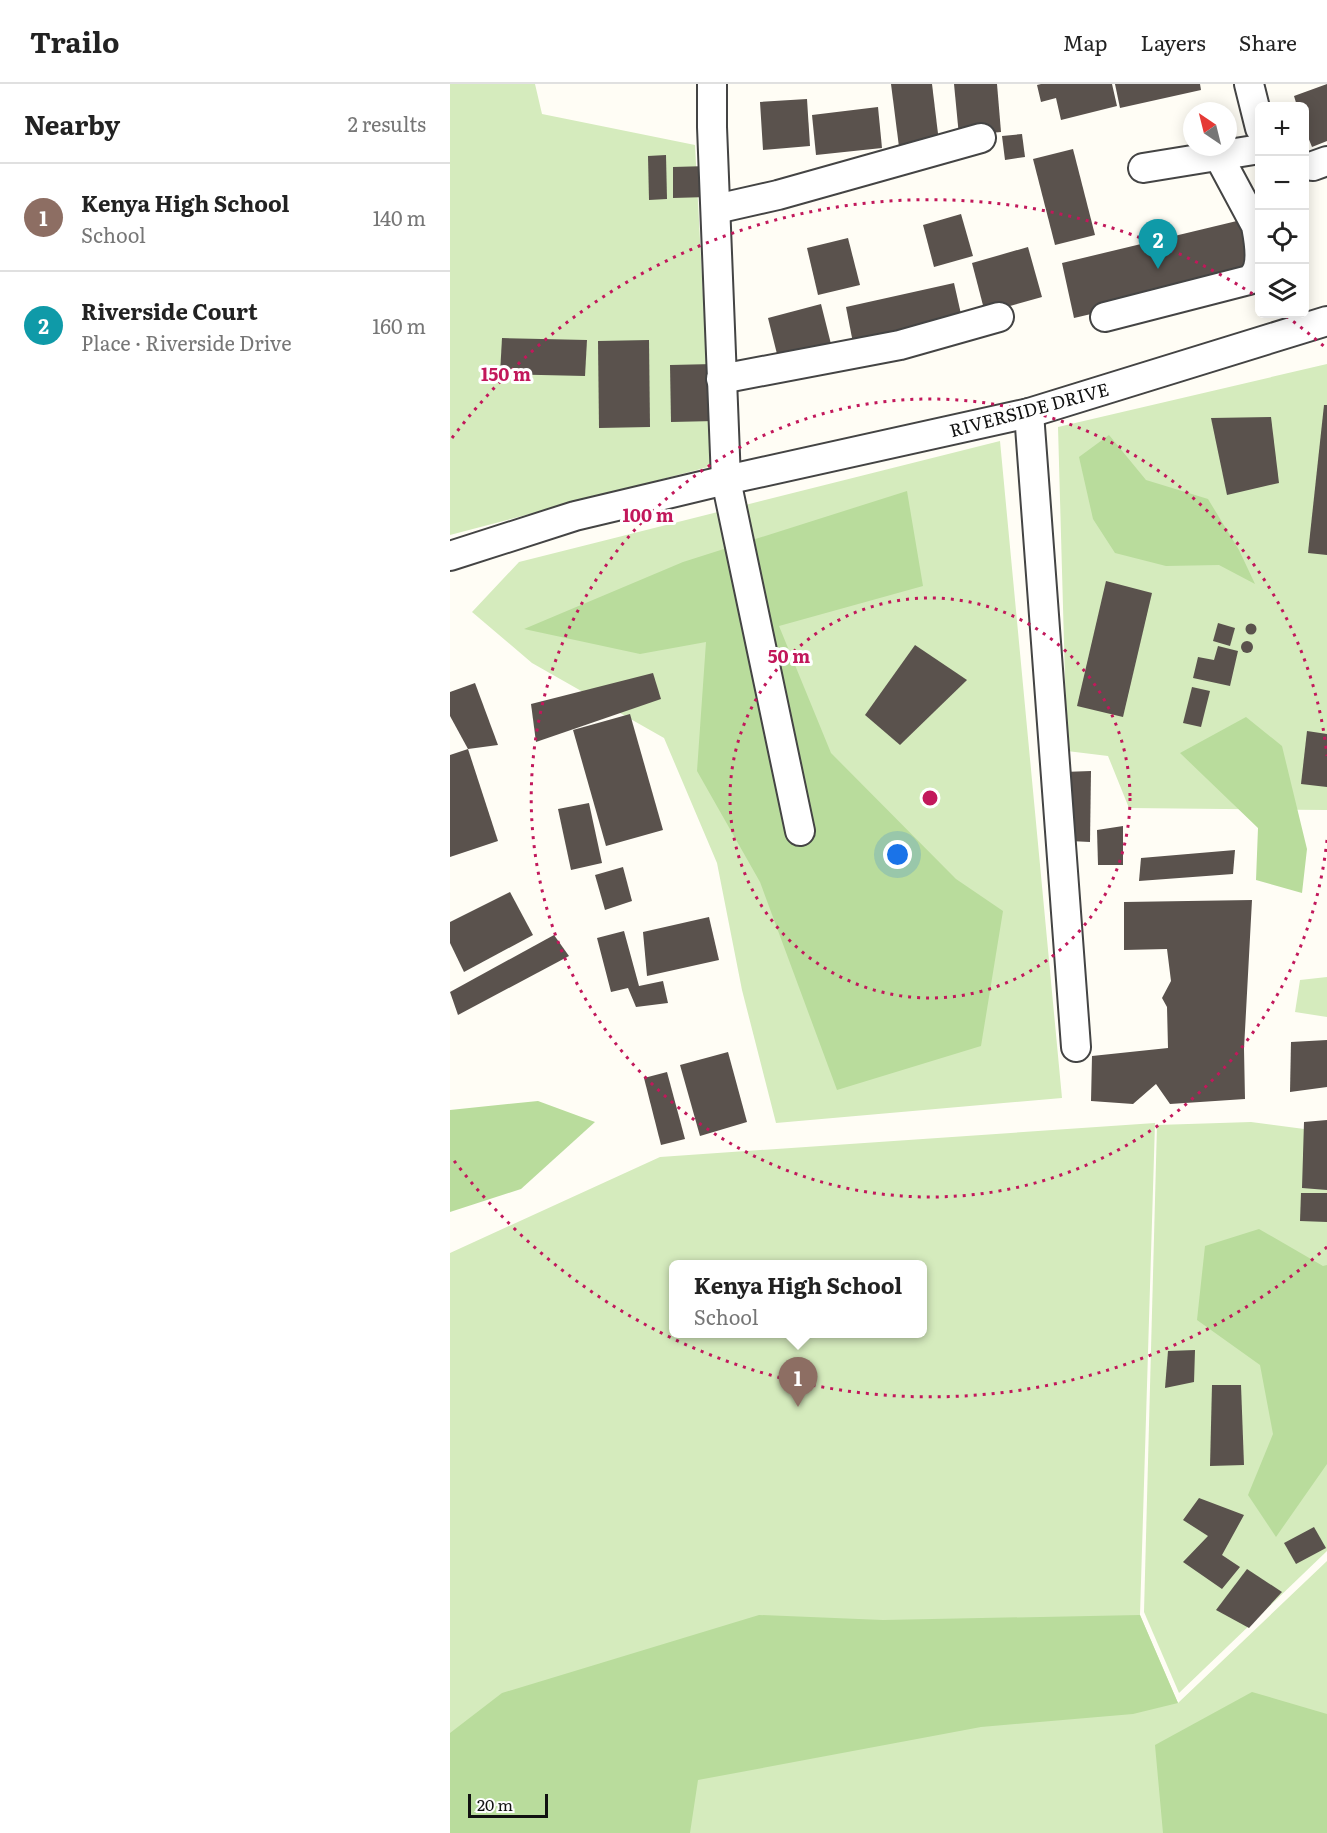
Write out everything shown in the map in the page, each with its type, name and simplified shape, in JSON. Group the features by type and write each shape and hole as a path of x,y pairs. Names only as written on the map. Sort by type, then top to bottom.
{"street":[{"path":"712,84 726,480 800,831"},
{"path":"1249,84 1255,108"},
{"path":"716,209 778,195 981,138"},
{"path":"1143,168 1255,150"},
{"path":"1105,317 1250,280 1256,276 1259,269 1256,226 1219,157"},
{"path":"721,379 900,345 999,317"},
{"name":"RIVERSIDE DRIVE","path":"450,556 575,516 1029,413 1311,321"},
{"path":"1029,413 1076,1047"}],"green space":[{"path":"450,84 535,84 542,114 695,145 712,466 450,535"},
{"path":"1327,364 1327,810 1129,808 1108,756 1067,751 1058,427"},
{"path":"1109,435 1146,480 1208,499 1239,550 1255,584 1219,565 1166,566 1115,553 1093,519 1079,457"},
{"path":"1000,441 1062,1098 776,1123 742,990 717,863 664,738 532,663 472,612 519,562"},
{"path":"907,491 923,586 779,626 831,753 956,879 1003,911 981,1046 837,1090 760,882 697,771 706,642 640,654 524,629 683,562"},
{"path":"1246,717 1282,746 1307,849 1302,893 1256,880 1258,828 1180,753"},
{"path":"1327,977 1327,1017 1295,1012 1300,980"},
{"path":"538,1101 595,1122 521,1189 450,1212 450,1110"},
{"path":"1251,1122 1327,1132 1327,1551 1179,1693 1144,1612 1157,1125"},
{"path":"1155,1123 1140,1615 1178,1703 1327,1561 1327,1833 450,1833 450,1253 660,1157"},
{"path":"1259,1229 1323,1266 1327,1265 1327,1464 1276,1537 1248,1495 1273,1434 1260,1365 1197,1320 1205,1246"},
{"path":"759,1615 883,1620 1140,1615 1178,1703 1133,1714 981,1727 698,1780 690,1833 450,1833 450,1733 502,1693"},
{"path":"1252,1692 1327,1714 1327,1833 1163,1833 1155,1745"}],"building":[{"path":"891,84 932,84 939,142 899,147"},
{"path":"954,84 997,84 1001,132 959,136"},
{"path":"1112,84 1117,106 1061,120 1056,98 1041,102 1037,85"},
{"path":"1115,84 1200,84 1201,90 1120,108"},
{"path":"1327,84 1327,141 1312,147 1309,140 1309,102 1296,102 1294,96"},
{"path":"807,99 810,146 763,150 760,102"},
{"path":"878,107 882,148 816,155 812,115"},
{"path":"1022,134 1025,157 1005,160 1002,136"},
{"path":"1073,149 1095,235 1055,245 1033,159"},
{"path":"666,155 667,199 649,200 648,156"},
{"path":"708,166 708,197 673,198 673,167"},
{"path":"961,214 973,256 934,267 923,225"},
{"path":"1241,220 1254,276 1074,318 1062,263"},
{"path":"848,238 860,285 818,295 807,248"},
{"path":"1028,247 1042,297 985,313 972,263"},
{"path":"954,283 963,323 854,348 846,307"},
{"path":"821,304 831,344 778,358 768,318"},
{"path":"502,338 587,340 585,376 500,374"},
{"path":"649,340 650,427 599,428 598,341"},
{"path":"714,364 715,421 671,422 670,365"},
{"path":"1324,405 1327,405 1327,555 1308,553"},
{"path":"1271,417 1279,483 1227,495 1211,418"},
{"path":"1106,581 1152,593 1123,717 1077,706"},
{"path":"1218,623 1235,628 1230,646 1213,641"},
{"path":"1251,623 1257,629 1251,635 1245,629"},
{"path":"1249,641 1253,647 1249,653 1245,653 1241,645"},
{"path":"915,645 967,680 900,745 865,715"},
{"path":"1218,646 1238,651 1230,686 1193,678 1198,657 1214,660"},
{"path":"653,673 661,699 536,742 531,704"},
{"path":"475,683 498,745 468,749 450,716 450,692"},
{"path":"1192,687 1210,691 1201,727 1183,723"},
{"path":"630,714 663,830 606,846 573,730"},
{"path":"1307,731 1327,734 1327,787 1301,784"},
{"path":"468,749 498,841 450,857 450,755"},
{"path":"1091,771 1090,842 1070,841 1063,772"},
{"path":"589,803 602,863 571,870 558,809"},
{"path":"1123,826 1123,865 1098,865 1097,830"},
{"path":"1235,850 1233,874 1139,881 1141,858"},
{"path":"623,867 632,901 605,910 595,875"},
{"path":"510,892 533,935 464,972 450,943 450,922"},
{"path":"1252,900 1244,1049 1245,1099 1170,1104 1156,1084 1133,1104 1091,1101 1092,1056 1168,1048 1167,1007 1162,998 1171,981 1167,949 1124,950 1124,902"},
{"path":"709,917 719,960 647,976 643,932"},
{"path":"624,931 639,986 663,981 668,1003 636,1007 628,988 611,992 597,938"},
{"path":"554,935 569,956 458,1015 450,992"},
{"path":"1327,1040 1327,1087 1290,1092 1291,1042"},
{"path":"728,1052 747,1122 700,1136 680,1065"},
{"path":"667,1072 685,1139 661,1145 644,1078"},
{"path":"1327,1120 1327,1190 1302,1188 1304,1122"},
{"path":"1301,1193 1327,1193 1327,1222 1300,1221"},
{"path":"1195,1350 1194,1382 1165,1388 1168,1351"},
{"path":"1212,1385 1241,1385 1244,1465 1210,1466"},
{"path":"1199,1498 1244,1515 1222,1555 1240,1567 1222,1589 1183,1562 1208,1536 1183,1520"},
{"path":"1314,1527 1326,1548 1296,1564 1284,1543"},
{"path":"1247,1569 1282,1592 1249,1628 1216,1610"}],"place":[{"name":"Riverside Court","path":"1158,269"},
{"name":"Kenya High School","path":"798,1407"}]}
